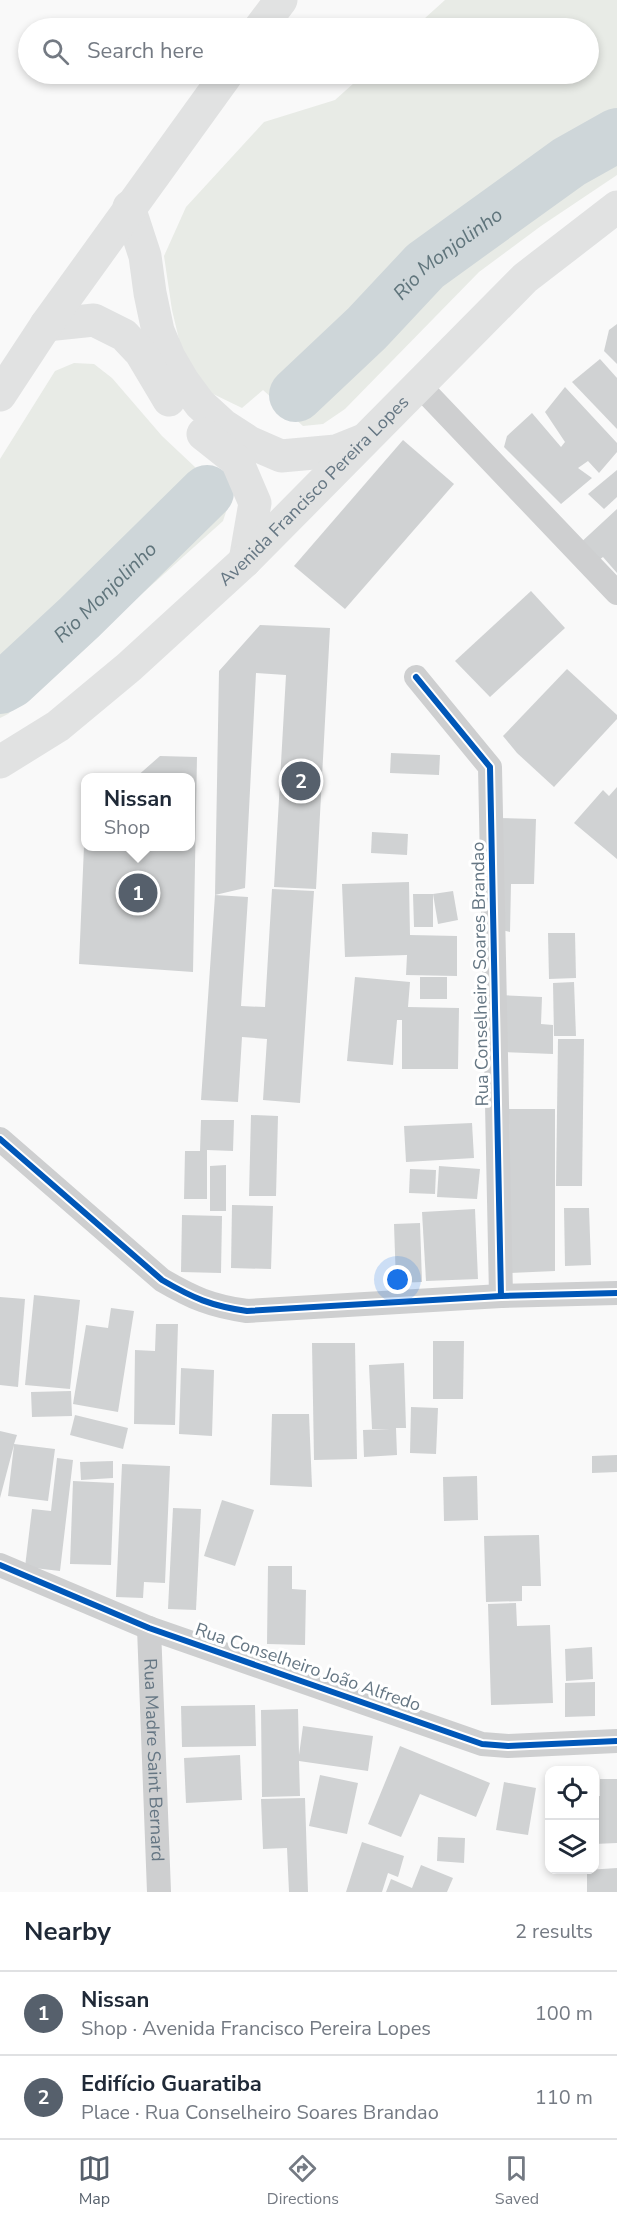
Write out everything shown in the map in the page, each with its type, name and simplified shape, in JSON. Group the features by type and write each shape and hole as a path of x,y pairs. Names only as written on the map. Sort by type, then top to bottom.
{"main road":[{"path":"268,18 281,0"},
{"path":"0,395 129,207 220,84"},
{"path":"129,207 145,256 158,331 178,373 200,404 223,425 249,442 281,456 336,451 363,440"},
{"name":"Avenida Francisco Pereira Lopes","path":"0,762 58,726 129,668 244,561 525,278 617,207"},
{"path":"46,325 94,320 124,335 141,353 162,391 180,415 237,461 255,503 244,561"}],"street":[{"path":"418,384 617,593"},
{"name":"Rua Conselheiro Soares Brandao","path":"416,677 490,767 501,1296"},
{"path":"0,1139 162,1280 191,1297 217,1306 247,1311 501,1296 617,1293"},
{"name":"Rua Conselheiro João Alfredo","path":"0,1565 149,1628 482,1744 508,1746 617,1741"},
{"name":"Rua Madre Saint Bernard","path":"149,1628 159,1892"}],"shaded area":[{"path":"445,0 617,0 617,175 541,226 479,272 345,409 323,424 303,426 263,390 242,408 207,391 182,352 172,310 164,256 186,207 264,122 335,100 353,84 599,84 599,18 425,18"},
{"path":"74,363 94,364 112,378 162,436 230,500 223,521 8,714 0,718 0,459 55,371"}],"building":[{"path":"617,324 617,364 604,351 609,330"},
{"path":"600,359 617,378 617,429 572,382"},
{"path":"565,387 617,443 617,452 599,473 588,461 578,468 592,478 561,504 504,447 507,436 532,413 561,447 565,442 545,412"},
{"path":"403,440 454,484 345,609 294,566"},
{"path":"617,470 617,497 604,509 588,494"},
{"path":"617,509 617,573 603,557 595,563 577,546"},
{"path":"531,591 565,628 490,697 455,661"},
{"path":"260,625 330,628 316,889 274,887 286,675 256,673 245,888 215,895 219,671"},
{"path":"567,669 617,715 617,719 554,787 517,753 503,736"},
{"path":"391,753 440,755 439,775 390,773"},
{"path":"160,756 197,757 193,972 79,964 84,851 195,851 195,773 141,773"},
{"path":"617,787 617,859 574,823 603,790 609,796"},
{"path":"497,818 536,819 534,884 511,884 510,932 498,929"},
{"path":"372,832 408,834 407,855 371,853"},
{"path":"409,882 410,935 457,936 457,976 406,975 407,955 345,957 342,884"},
{"path":"272,889 314,891 300,1103 263,1100 267,1039 242,1037 238,1102 201,1100 215,895 248,897 241,1006 265,1007"},
{"path":"453,891 458,920 438,924 433,894"},
{"path":"413,894 433,894 433,927 414,927"},
{"path":"548,933 575,933 576,978 549,979"},
{"path":"355,977 410,982 408,1007 459,1008 458,1069 402,1069 402,1020 397,1020 393,1065 347,1061"},
{"path":"420,977 447,977 447,999 420,999"},
{"path":"574,982 576,1036 554,1036 553,983"},
{"path":"499,995 542,997 541,1024 553,1025 553,1054 501,1052"},
{"path":"558,1039 584,1039 582,1186 556,1186"},
{"path":"509,1109 555,1109 555,1271 510,1273"},
{"path":"251,1115 278,1116 276,1196 249,1196"},
{"path":"201,1120 234,1120 233,1151 207,1150 207,1199 184,1199 185,1151 200,1151"},
{"path":"472,1123 474,1158 406,1162 404,1126"},
{"path":"226,1165 226,1211 210,1211 210,1166"},
{"path":"439,1166 480,1169 477,1199 437,1197"},
{"path":"410,1169 436,1170 435,1194 409,1193"},
{"path":"232,1205 273,1206 271,1269 231,1268"},
{"path":"564,1208 589,1208 591,1265 565,1266"},
{"path":"475,1209 478,1279 426,1281 422,1212"},
{"path":"182,1215 222,1216 221,1273 181,1272"},
{"path":"420,1223 422,1282 396,1283 394,1224"},
{"path":"34,1295 80,1300 70,1389 25,1385"},
{"path":"0,1297 25,1299 18,1387 0,1385"},
{"path":"111,1308 134,1311 118,1412 73,1404 86,1325 108,1328"},
{"path":"156,1324 178,1324 175,1425 134,1424 135,1350 155,1351"},
{"path":"433,1341 464,1341 463,1399 433,1399"},
{"path":"312,1343 355,1343 357,1459 314,1460"},
{"path":"404,1363 406,1428 396,1428 397,1455 364,1457 363,1430 390,1429 372,1429 369,1365"},
{"path":"181,1368 214,1370 212,1436 179,1434"},
{"path":"71,1391 72,1416 32,1417 31,1392"},
{"path":"411,1407 438,1408 436,1454 410,1453"},
{"path":"272,1414 309,1414 312,1487 270,1485"},
{"path":"75,1415 128,1428 123,1449 70,1435"},
{"path":"0,1431 17,1435 14,1444 55,1449 48,1501 8,1496 14,1445 0,1498"},
{"path":"617,1455 617,1472 592,1473 592,1456"},
{"path":"57,1458 73,1460 60,1571 25,1567 32,1509 51,1511"},
{"path":"113,1461 113,1478 81,1480 80,1462"},
{"path":"122,1464 170,1466 165,1583 144,1582 143,1598 116,1597"},
{"path":"477,1476 478,1520 444,1521 443,1477"},
{"path":"73,1481 114,1483 111,1565 70,1564"},
{"path":"222,1500 254,1510 235,1566 204,1556"},
{"path":"173,1508 201,1509 196,1610 168,1609"},
{"path":"539,1535 541,1586 522,1586 522,1601 486,1602 484,1536"},
{"path":"268,1566 292,1566 292,1589 306,1590 305,1645 267,1644"},
{"path":"516,1603 517,1626 550,1625 553,1703 491,1705 488,1604"},
{"path":"592,1647 593,1679 566,1681 565,1649"},
{"path":"595,1682 595,1716 565,1717 565,1683"},
{"path":"255,1705 256,1746 182,1747 181,1706"},
{"path":"298,1709 299,1755 303,1726 373,1736 368,1771 299,1761 300,1796 262,1797 261,1710"},
{"path":"400,1746 490,1783 476,1817 420,1794 401,1837 368,1824"},
{"path":"240,1755 242,1800 186,1803 184,1758"},
{"path":"320,1775 358,1783 347,1834 309,1826"},
{"path":"600,1779 617,1779 617,1843 599,1844"},
{"path":"504,1782 536,1788 528,1835 496,1830"},
{"path":"305,1798 308,1892 289,1892 287,1848 263,1849 261,1799"},
{"path":"438,1837 465,1838 464,1863 437,1861"},
{"path":"362,1842 404,1856 398,1877 388,1873 382,1892 346,1892"},
{"path":"421,1865 453,1878 447,1892 386,1892 391,1879 412,1888"},
{"path":"617,1868 617,1892 587,1892 587,1874 599,1874 599,1869"}],"waterway":[{"name":"Rio Monjolinho","path":"296,395 367,328 425,266 569,162 617,135"},
{"name":"Rio Monjolinho","path":"0,687 11,681 79,618 207,492"}],"cycle path":[{"path":"416,677 490,767 501,1296"},
{"path":"0,1139 162,1280 193,1296 223,1307 247,1311 501,1296 617,1293"},
{"path":"0,1565 149,1628 482,1744 508,1746 617,1741"}],"place":[{"name":"Edifício Guaratiba","path":"301,781"},
{"name":"Nissan","path":"138,893"}]}
